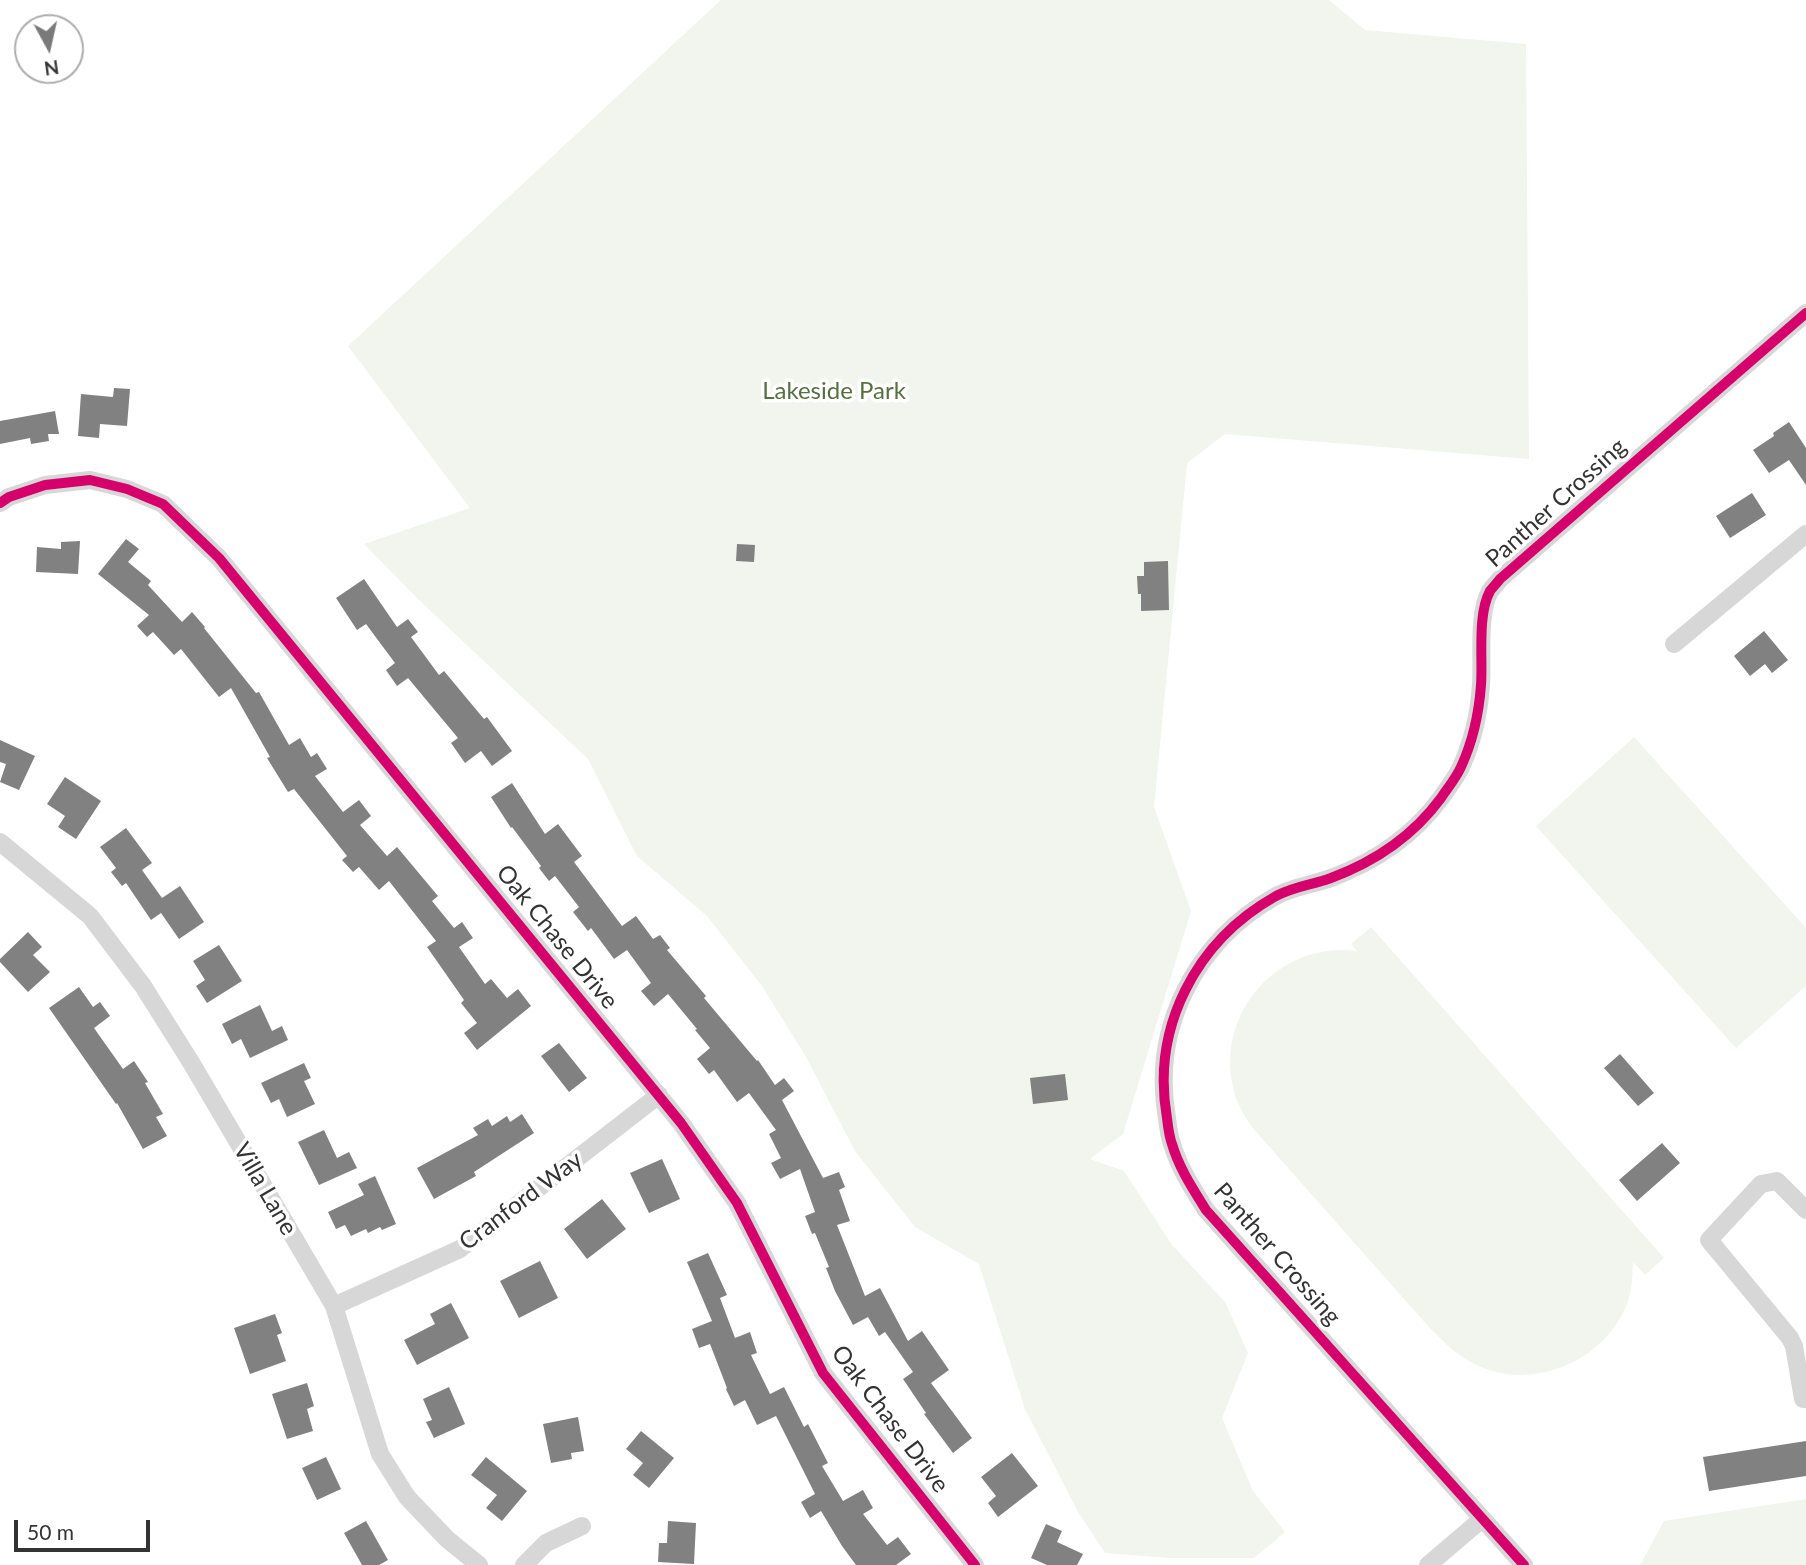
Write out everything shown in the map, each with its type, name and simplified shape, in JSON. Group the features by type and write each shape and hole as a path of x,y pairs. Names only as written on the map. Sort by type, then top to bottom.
{"street":[{"name":"Panther Crossing","path":"1524,1565 1213,1218 1187,1179 1172,1144 1163,1077 1166,1045 1173,1016 1199,965 1232,927 1277,895 1301,885 1328,879 1389,849 1417,827 1440,800 1461,769 1476,718 1481,686 1482,631 1490,592 1500,579 1806,313"},
{"name":"Oak Chase Drive","path":"0,503 9,497 45,485 90,480 127,489 163,504 219,558 659,1095 704,1154 737,1203 823,1373 975,1565"},
{"path":"1674,644 1806,534"},
{"name":"Villa Lane","path":"0,842 90,916 143,986 334,1306 380,1454 407,1497 447,1539 479,1565"},
{"name":"Cranford Way","path":"334,1306 460,1249 659,1095"},
{"path":"1806,1210 1777,1181 1760,1184 1709,1240 1790,1338 1800,1344 1803,1399 1806,1399"},
{"path":"1428,1565 1482,1519"},
{"path":"524,1565 546,1543 582,1526"}],"green space":[{"name":"Lakeside Park","path":"721,0 1329,0 1365,30 1526,44 1529,459 1225,434 1187,463 1154,807 1191,911 1123,1134 1090,1159 1124,1171 1172,1245 1225,1302 1248,1353 1222,1418 1253,1491 1285,1532 1254,1558 1169,1558 1105,1553 1078,1512 1025,1409 979,1264 915,1227 855,1151 806,1057 762,986 707,916 637,856 588,759 419,600 364,544 470,508 348,346"},
{"path":"1634,737 1806,928 1806,986 1736,1048 1536,826"},
{"path":"1371,927 1664,1258 1645,1275 1633,1262 1627,1304 1612,1330 1596,1347 1555,1370 1509,1374 1486,1369 1459,1355 1428,1326 1251,1126 1240,1107 1233,1087 1230,1059 1234,1032 1244,1008 1260,987 1279,970 1303,957 1329,951 1357,951 1351,944"},
{"path":"1806,1499 1806,1565 1640,1565 1664,1521"}],"building":[{"path":"114,388 130,389 127,426 100,424 99,438 78,436 81,394 113,397"},
{"path":"55,411 59,434 48,434 49,441 31,444 30,438 0,444 0,421"},
{"path":"1789,422 1806,448 1806,485 1789,460 1769,473 1753,450"},
{"path":"1752,493 1766,515 1730,538 1716,516"},
{"path":"126,539 139,549 128,562 151,581 148,585 182,622 192,612 256,693 259,692 289,745 300,738 311,757 317,753 327,769 315,776 343,812 359,800 371,816 360,825 387,856 397,847 438,896 432,901 454,928 462,922 473,938 459,947 485,984 491,979 507,998 518,989 531,1006 477,1050 464,1033 477,1023 461,1003 464,1000 427,947 436,941 389,881 379,890 359,867 353,872 342,860 347,856 294,789 288,792 231,688 219,697 181,649 174,655 153,632 147,637 137,626 149,615 98,574"},
{"path":"80,541 78,574 36,572 37,547 61,549 61,542"},
{"path":"737,544 755,545 754,562 736,561"},
{"path":"1168,561 1169,610 1141,611 1137,576 1144,576 1144,562"},
{"path":"364,579 397,627 408,619 418,632 411,637 439,675 444,671 484,719 487,717 512,751 492,766 481,751 465,763 451,743 458,738 408,678 397,686 386,670 395,663 366,624 357,630 336,598"},
{"path":"1764,631 1788,660 1772,673 1765,664 1750,676 1734,656"},
{"path":"0,740 35,756 19,790 0,782 6,764 0,762"},
{"path":"65,777 101,801 76,839 58,827 65,816 47,804"},
{"path":"512,783 545,834 558,824 582,856 574,862 622,926 636,916 653,939 660,935 670,948 667,950 758,1060 775,1085 784,1078 794,1091 782,1100 823,1178 839,1172 845,1187 839,1190 850,1221 837,1225 865,1296 880,1288 908,1341 922,1331 949,1370 931,1383 972,1438 953,1453 924,1414 926,1413 903,1379 913,1372 885,1332 879,1336 868,1317 853,1325 835,1291 826,1268 829,1267 805,1216 815,1212 800,1169 780,1179 771,1163 781,1158 769,1134 776,1130 749,1093 737,1102 714,1070 709,1074 697,1059 710,1048 695,1030 697,1029 668,994 654,1006 641,991 651,983 627,950 614,959 591,928 588,931 573,912 579,907 555,876 549,881 539,868 541,866 491,797"},
{"path":"126,828 152,863 142,870 162,898 180,886 204,922 179,939 161,913 151,920 126,883 122,886 111,872 116,868 100,847"},
{"path":"28,932 42,947 33,955 50,972 28,992 0,959"},
{"path":"219,945 242,981 207,1003 196,986 205,980 193,961"},
{"path":"79,987 93,1007 100,1002 110,1016 94,1028 123,1069 134,1061 148,1082 145,1083 163,1114 156,1117 167,1136 143,1149 117,1103 49,1008"},
{"path":"260,1005 272,1031 282,1026 288,1040 250,1058 241,1039 232,1044 222,1024"},
{"path":"559,1043 587,1078 569,1092 541,1056"},
{"path":"1620,1054 1654,1093 1638,1106 1604,1068"},
{"path":"304,1063 311,1078 304,1081 315,1104 287,1117 279,1099 271,1103 261,1083"},
{"path":"1065,1074 1068,1100 1033,1104 1030,1078"},
{"path":"522,1114 534,1133 474,1172 476,1176 434,1199 417,1168 478,1135 473,1128 488,1119 492,1126 507,1116 510,1122"},
{"path":"324,1130 337,1158 349,1152 357,1168 319,1185 298,1142"},
{"path":"1662,1143 1680,1163 1637,1201 1619,1180"},
{"path":"662,1159 680,1199 649,1213 630,1173"},
{"path":"375,1176 396,1224 368,1233 366,1229 351,1236 345,1225 336,1229 328,1212 364,1195 358,1184"},
{"path":"602,1199 626,1229 587,1259 564,1229"},
{"path":"708,1253 727,1295 720,1298 735,1338 750,1332 757,1353 751,1355 770,1394 784,1387 804,1427 808,1424 828,1463 822,1466 843,1501 863,1490 873,1508 863,1514 887,1545 898,1537 911,1554 896,1565 856,1565 821,1511 810,1518 801,1502 815,1494 776,1416 757,1425 745,1400 734,1406 710,1344 699,1348 692,1329 712,1321 687,1262"},
{"path":"540,1261 558,1298 519,1318 500,1281"},
{"path":"451,1303 469,1338 417,1365 404,1340 435,1324 430,1314"},
{"path":"275,1314 282,1333 277,1335 286,1361 250,1374 234,1328"},
{"path":"307,1383 314,1406 307,1409 313,1431 287,1439 272,1394"},
{"path":"449,1387 465,1424 434,1438 426,1422 432,1420 423,1399"},
{"path":"578,1417 584,1451 571,1453 572,1459 551,1463 543,1424"},
{"path":"641,1431 674,1458 649,1488 633,1475 643,1463 626,1449"},
{"path":"1806,1441 1806,1476 1709,1491 1703,1457"},
{"path":"1012,1453 1038,1486 998,1517 988,1503 996,1496 981,1477"},
{"path":"326,1457 341,1489 317,1500 302,1468"},
{"path":"486,1457 527,1491 502,1521 486,1508 497,1495 471,1475"},
{"path":"366,1521 388,1560 379,1565 362,1565 344,1533"},
{"path":"668,1521 696,1523 694,1564 658,1562 659,1543 667,1543"},
{"path":"1046,1524 1062,1531 1057,1542 1083,1554 1077,1565 1047,1565 1031,1558"}],"cycle path":[{"path":"1524,1565 1206,1210 1182,1170 1170,1138 1164,1084 1166,1051 1173,1020 1185,990 1202,962 1223,937 1248,915 1276,896 1347,872 1377,856 1405,836 1441,798 1459,771 1472,738 1480,696 1483,612 1490,591 1500,579 1806,313"},
{"path":"0,503 9,497 45,485 90,480 127,489 163,504 219,558 681,1123 737,1203 823,1373 975,1565"}]}
